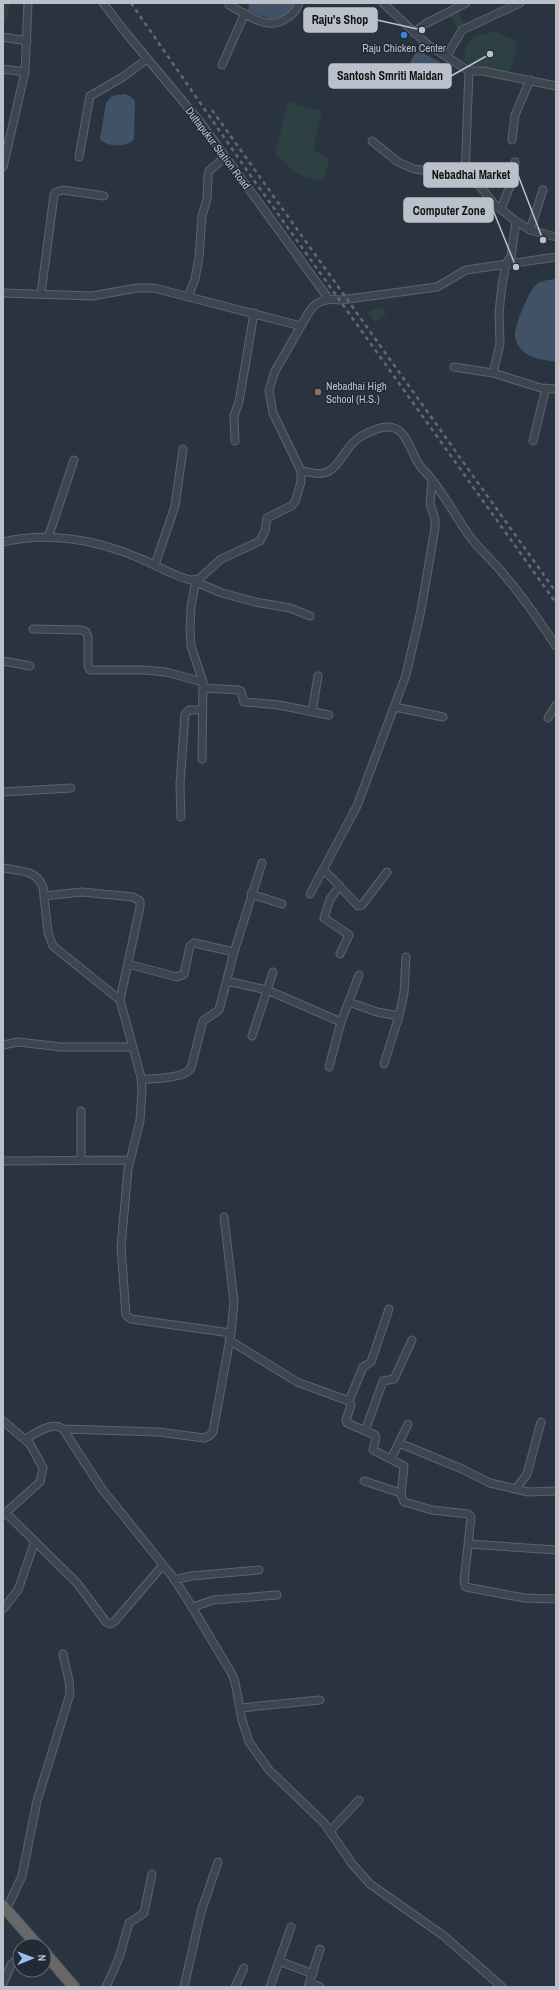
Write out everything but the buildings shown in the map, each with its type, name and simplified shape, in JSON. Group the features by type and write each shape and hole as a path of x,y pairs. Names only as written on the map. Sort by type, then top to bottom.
{"highway":[{"path":"5,1908 29,1938"},
{"path":"52,1961 74,1987"}],"street":[{"path":"3,167 25,72 28,3"},
{"name":"Duttapukur Station Road","path":"103,3 147,59 201,123 328,298"},
{"path":"229,5 261,22 269,23 278,22 289,16 299,3"},
{"path":"383,3 428,45 469,71 483,71 556,86"},
{"path":"414,33 425,24 466,3"},
{"path":"447,56 462,30 520,3"},
{"path":"222,65 245,13"},
{"path":"3,37 27,41"},
{"path":"79,157 90,96 123,77 147,59"},
{"path":"3,69 25,72"},
{"path":"466,176 469,71"},
{"path":"512,140 515,115 530,80"},
{"path":"372,141 406,166 466,176 479,185 494,204 516,221 530,230 556,237"},
{"path":"188,297 195,279 199,257 202,216 207,199 208,175 210,171 226,157"},
{"path":"501,209 512,181 515,162"},
{"path":"41,294 54,195 56,192 63,190 104,196"},
{"path":"530,230 543,190"},
{"path":"202,759 204,685 191,646 190,630 190,613 196,581 221,559 260,541 265,531 267,518 287,509 295,502 301,482 301,471 273,413 269,390 276,371 312,306 328,298 341,300 437,287 466,270 498,267 506,263 511,258 516,221"},
{"path":"506,263 556,257"},
{"path":"493,373 500,344 499,313 506,263"},
{"path":"3,293 92,296 137,288 154,288 301,326"},
{"path":"235,441 234,416 239,402 254,313"},
{"path":"454,367 493,373 546,388 556,389"},
{"path":"533,441 546,388"},
{"path":"301,471 323,473 330,470 354,441 364,434 376,429 393,427 400,431 408,441 420,466 442,493 461,526 529,606 556,646"},
{"path":"155,565 175,506 183,450"},
{"path":"48,538 74,460"},
{"path":"310,894 356,806 406,675 414,643 435,523 430,504 432,480"},
{"path":"3,542 16,538 48,538 96,543 126,553 222,593 255,602 290,608 310,616"},
{"path":"33,629 81,630 86,632 88,637 88,666 90,670 166,672 204,685 241,691 244,702 279,705 329,715"},
{"path":"3,661 30,666"},
{"path":"312,712 318,676"},
{"path":"548,718 556,705"},
{"path":"395,707 443,717"},
{"path":"181,817 180,785 185,714 189,710 203,710"},
{"path":"3,792 71,788"},
{"path":"141,1080 167,1077 189,1070 201,1026 205,1018 219,1010 234,952 262,863"},
{"path":"3,868 31,873 37,876 43,887 50,941 56,950 120,1000"},
{"path":"323,870 358,906 362,905 387,872"},
{"path":"340,886 330,899 324,918 349,935 340,954"},
{"path":"44,896 82,892 137,898 140,907 120,1000 141,1080 142,1104 128,1169 121,1247 126,1315 131,1319 230,1337 297,1382 349,1401"},
{"path":"251,894 282,904"},
{"path":"128,964 177,977 184,974 190,946 194,943 234,952"},
{"path":"384,1064 399,1016 404,992 406,957"},
{"path":"252,1036 273,972"},
{"path":"329,1067 341,1022 359,975"},
{"path":"227,981 267,990 341,1022"},
{"path":"349,1002 377,1012 399,1016"},
{"path":"3,1045 24,1042 61,1046 132,1047"},
{"path":"81,1111 81,1160"},
{"path":"3,1161 130,1160"},
{"path":"25,1439 49,1427 55,1426 63,1429 159,1432 204,1438 209,1436 215,1427 230,1337 234,1302 224,1218"},
{"path":"390,1309 371,1362 363,1366 349,1401 351,1405 346,1420 347,1423 376,1436 373,1450 404,1466 401,1492 404,1502 432,1510 468,1514 471,1517 464,1582 466,1587 524,1598 556,1599"},
{"path":"365,1431 383,1381 394,1379 412,1340"},
{"path":"3,1421 30,1444 43,1468 43,1476 40,1482 5,1514 35,1541 77,1584 106,1622 110,1624 114,1622 163,1565"},
{"path":"516,1489 527,1474 541,1422"},
{"path":"391,1459 408,1424"},
{"path":"63,1429 102,1489 163,1565 193,1607 232,1674 250,1742 258,1756 269,1770 314,1812 330,1831 353,1865 370,1884 444,1936 502,1987"},
{"path":"399,1443 462,1469 486,1481 516,1489 536,1492 556,1491"},
{"path":"364,1481 401,1492"},
{"path":"3,1609 18,1590 35,1541"},
{"path":"469,1544 556,1550"},
{"path":"174,1580 190,1576 259,1570"},
{"path":"193,1607 213,1600 276,1595"},
{"path":"5,1908 22,1876 37,1801 70,1694 70,1681 63,1654"},
{"path":"240,1708 320,1700"},
{"path":"330,1831 359,1800"},
{"path":"184,1987 201,1912 218,1862"},
{"path":"106,1987 119,1958 129,1923 144,1913 152,1874"},
{"path":"270,1987 291,1927"},
{"path":"320,1949 309,1985 320,1987"},
{"path":"279,1961 313,1974"},
{"path":"3,1984 12,1964"},
{"path":"235,1987 244,1968"}],"green space":[{"path":"3,3 10,3 6,21 3,20"},
{"path":"458,11 465,26 459,30 449,15"},
{"path":"495,31 516,41 517,48 510,72 469,65 464,61 465,46 474,37"},
{"path":"288,102 322,111 313,149 329,160 323,180 308,178 296,172 275,154"},
{"path":"382,306 386,314 375,322 367,312"}],"water":[{"path":"249,3 295,3 296,5 285,17 272,18 248,11"},
{"path":"419,51 440,62 433,77 409,65 415,53"},
{"path":"124,94 130,96 135,101 134,139 127,144 122,145 107,144 100,139 106,103 112,96"},
{"path":"556,279 556,362 531,356 522,350 516,341 515,336 520,315 533,289 540,282"}],"railway":[{"path":"131,3 248,172 556,603"},
{"path":"212,110 556,592"}],"place":[{"name":"Raju's Shop","path":"422,30"},
{"name":"Raju Chicken Center","path":"404,35"},
{"name":"Santosh Smriti Maidan","path":"490,54"},
{"name":"Nebadhai Market","path":"543,240"},
{"name":"Computer Zone","path":"516,267"},
{"name":"Nebadhai High School (H.S.)","path":"318,392"}]}
